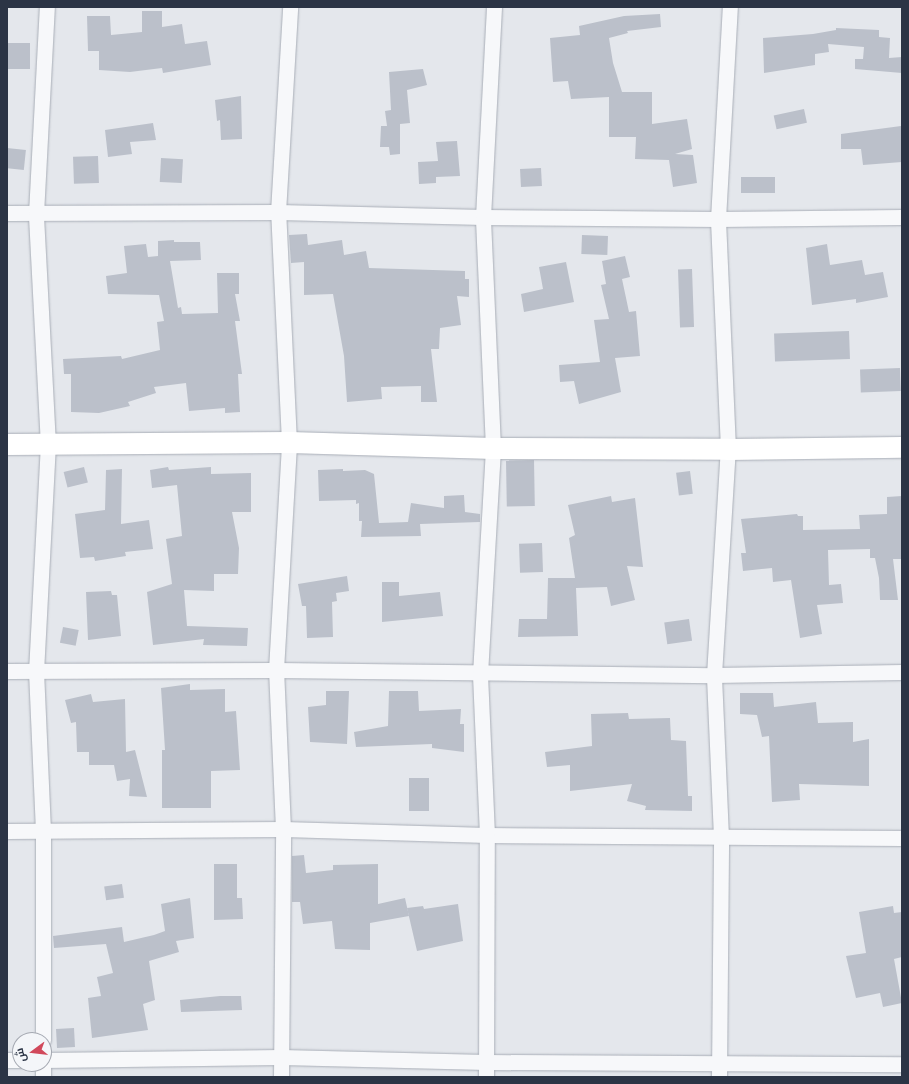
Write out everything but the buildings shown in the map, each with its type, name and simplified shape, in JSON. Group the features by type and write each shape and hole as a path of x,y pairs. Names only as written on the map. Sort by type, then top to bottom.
{"street":[{"path":"43,1032 43,831 36,672 48,445 36,214 47,7"},
{"path":"281,1077 282,829 276,670 289,442 278,212 290,7"},
{"path":"486,1070 487,835 480,674 493,448 483,217 494,7"},
{"path":"719,1070 721,836 714,675 728,449 718,219 730,7"},
{"path":"7,213 278,212 483,217 718,219 902,217"},
{"path":"7,444 48,445 289,442 493,448 728,449 902,446"},
{"path":"7,671 276,670 480,674 714,675 902,672"},
{"path":"7,831 282,829 487,835 902,838"},
{"path":"52,1060 281,1057 486,1070 719,1070 902,1064"}]}
